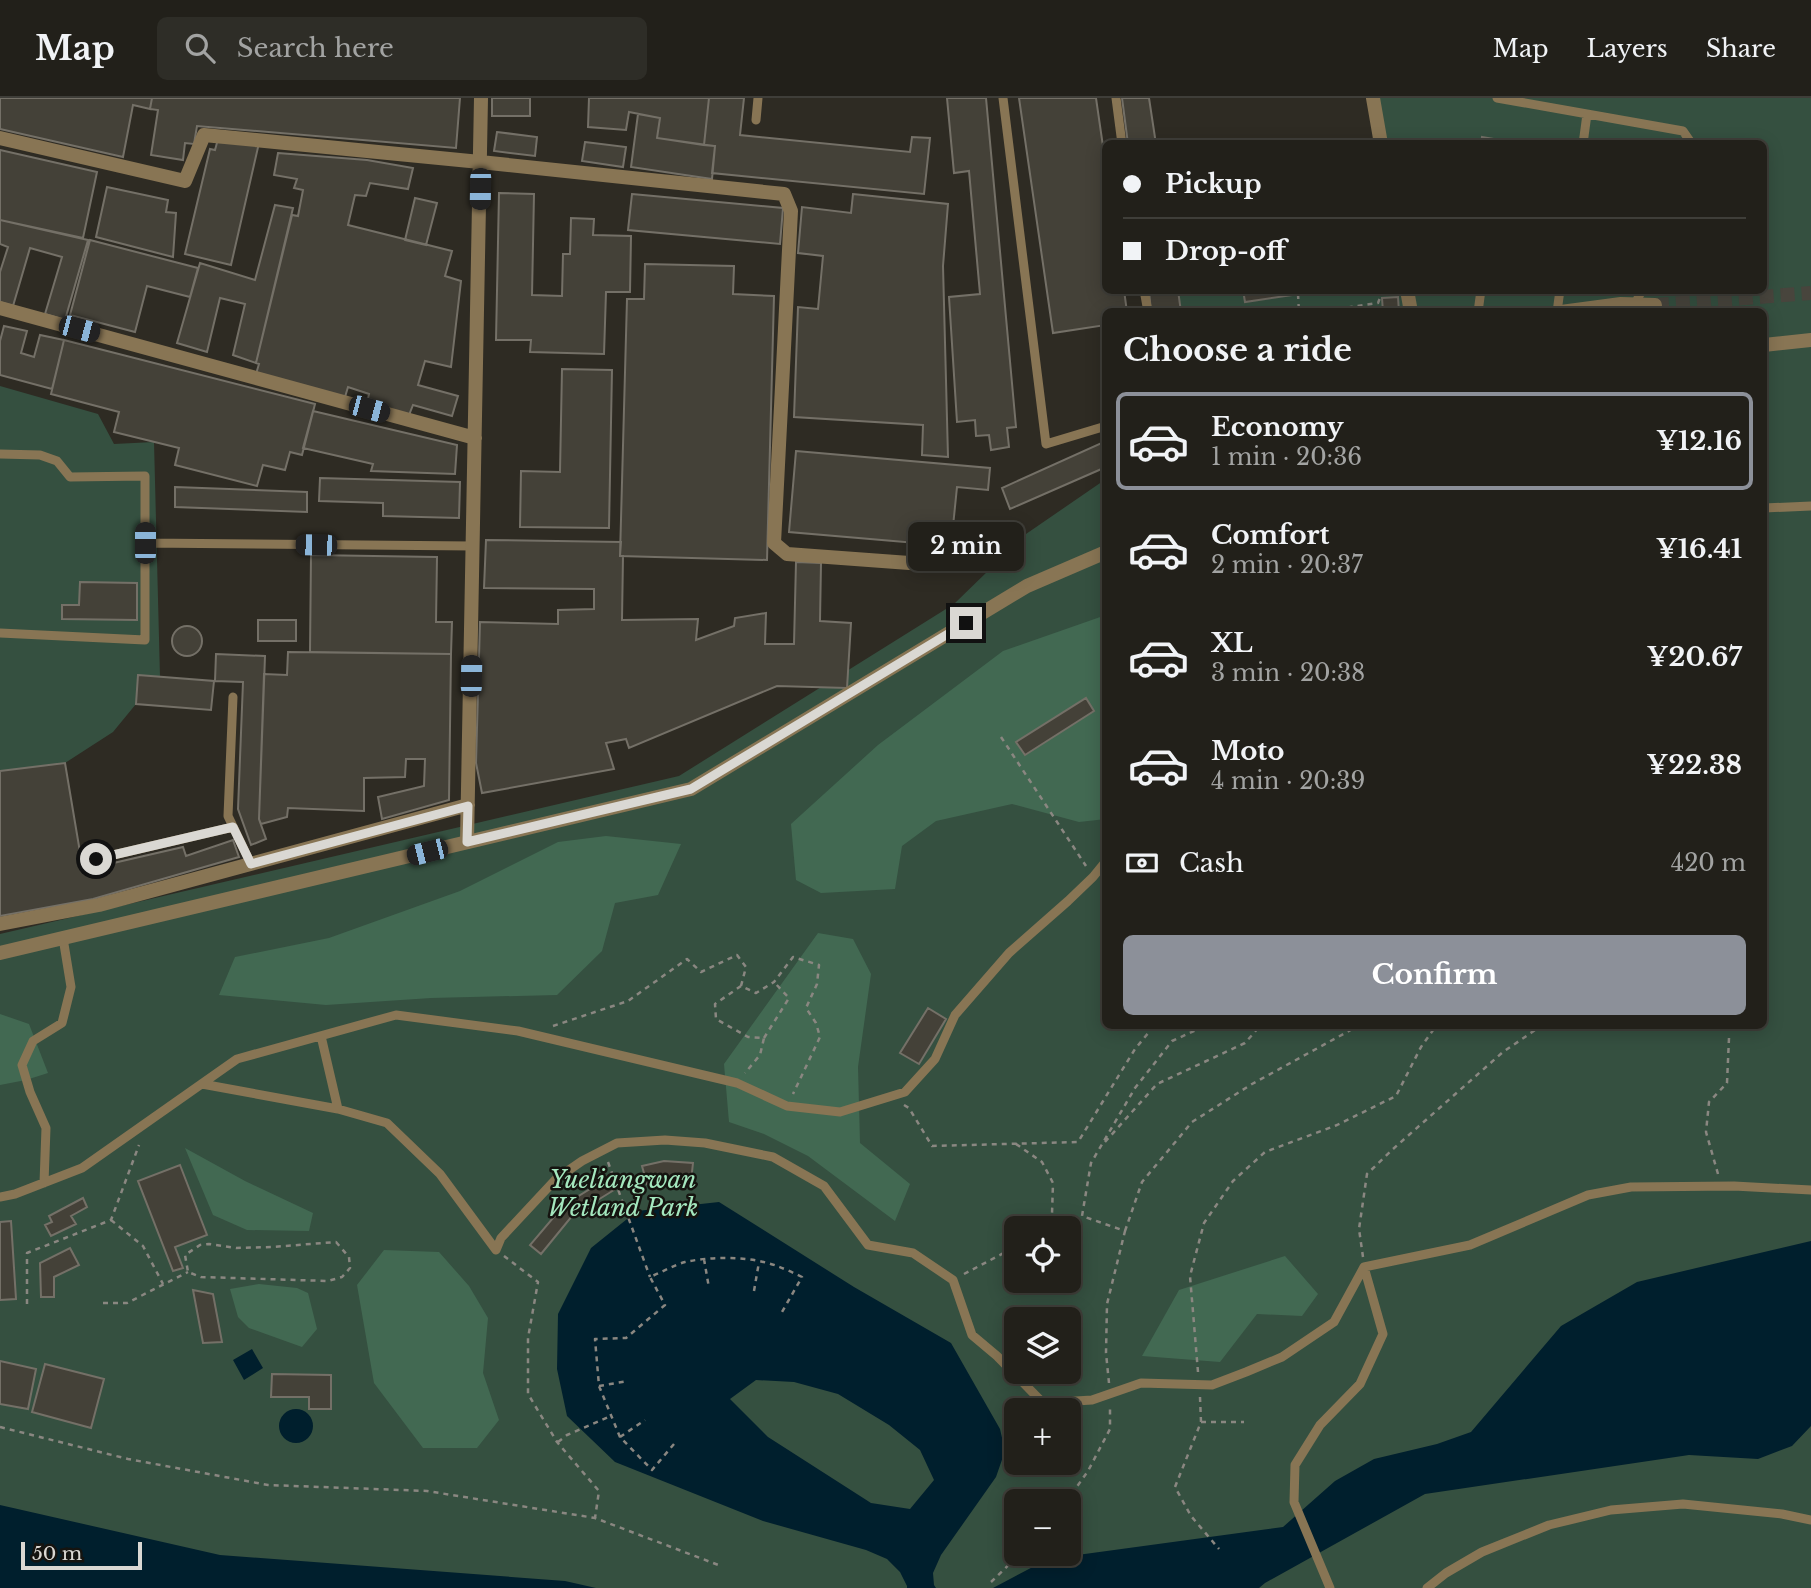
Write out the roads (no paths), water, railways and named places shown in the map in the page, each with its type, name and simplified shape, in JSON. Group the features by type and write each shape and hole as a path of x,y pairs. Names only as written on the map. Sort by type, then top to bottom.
{"street":[{"path":"467,842 481,98"},
{"path":"1373,98 1380,140"},
{"path":"0,138 184,181 204,135 784,194 791,211 774,543 788,554 923,564 952,558 977,538"},
{"path":"1590,308 1655,304"},
{"path":"0,308 475,438"},
{"path":"1767,345 1811,340"},
{"path":"0,953 691,789 1027,586 1102,554"},
{"path":"0,923 99,905 468,806"}],"lane":[{"path":"756,120 758,98"},
{"path":"1003,98 1046,444 1102,427"},
{"path":"1116,98 1121,140"},
{"path":"1497,98 1683,131 1689,140"},
{"path":"1584,140 1587,114"},
{"path":"1635,304 1640,294"},
{"path":"0,454 40,455 57,461 70,477 145,476 145,639 0,633"},
{"path":"1767,508 1811,506"},
{"path":"145,543 473,546"},
{"path":"233,697 228,817 251,864"},
{"path":"96,859 233,827"},
{"path":"0,1197 15,1194 82,1168 237,1059 396,1014 518,1031 737,1083 787,1106 840,1112 905,1092 935,1059 955,1015 1009,953 1093,877 1102,865"},
{"path":"44,1183 46,1128 30,1092 22,1065 33,1041 62,1023 71,987 63,938"},
{"path":"321,1036 338,1109"},
{"path":"202,1084 338,1109 387,1122 440,1174 496,1250 501,1238 556,1179 582,1161 617,1143 665,1140 705,1143 773,1157 824,1186 868,1245 913,1253 953,1280 972,1335 1043,1402 1092,1400 1141,1383 1212,1385 1282,1357 1334,1322 1364,1267 1470,1245 1588,1195 1631,1187 1722,1186 1811,1190"},
{"path":"1330,1588 1294,1502 1295,1465 1320,1425 1360,1384 1383,1334 1364,1267"},
{"path":"1427,1588 1446,1573 1482,1552 1549,1525 1611,1510 1683,1504 1782,1514 1811,1520"}],"water":[{"path":"719,1202 854,1287 951,1343 1000,1429 1004,1454 996,1477 941,1555 933,1573 936,1588 907,1588 900,1572 887,1559 866,1550 763,1521 615,1462 567,1416 557,1369 558,1314 591,1248 637,1211","holes":["756,1380 794,1382 838,1394 889,1425 920,1450 934,1480 910,1509 871,1503 768,1437 730,1399"]},
{"path":"1811,1241 1811,1426 1792,1446 1758,1459 1689,1455 1425,1494 1259,1588 993,1588 1035,1566 1081,1566 1081,1555 1283,1527 1335,1481 1374,1459 1437,1444 1471,1432 1561,1326 1637,1282"},
{"path":"252,1349 263,1368 244,1380 233,1360"},
{"path":"296,1409 308,1414 313,1426 308,1438 296,1443 284,1438 279,1426 284,1414"},
{"path":"0,1505 220,1555 565,1581 596,1588 0,1588"}],"tunnel":[{"path":"1655,305 1811,293"}],"park label":[{"name":"Yueliangwan Wetland Park","path":"623,1194"}]}
